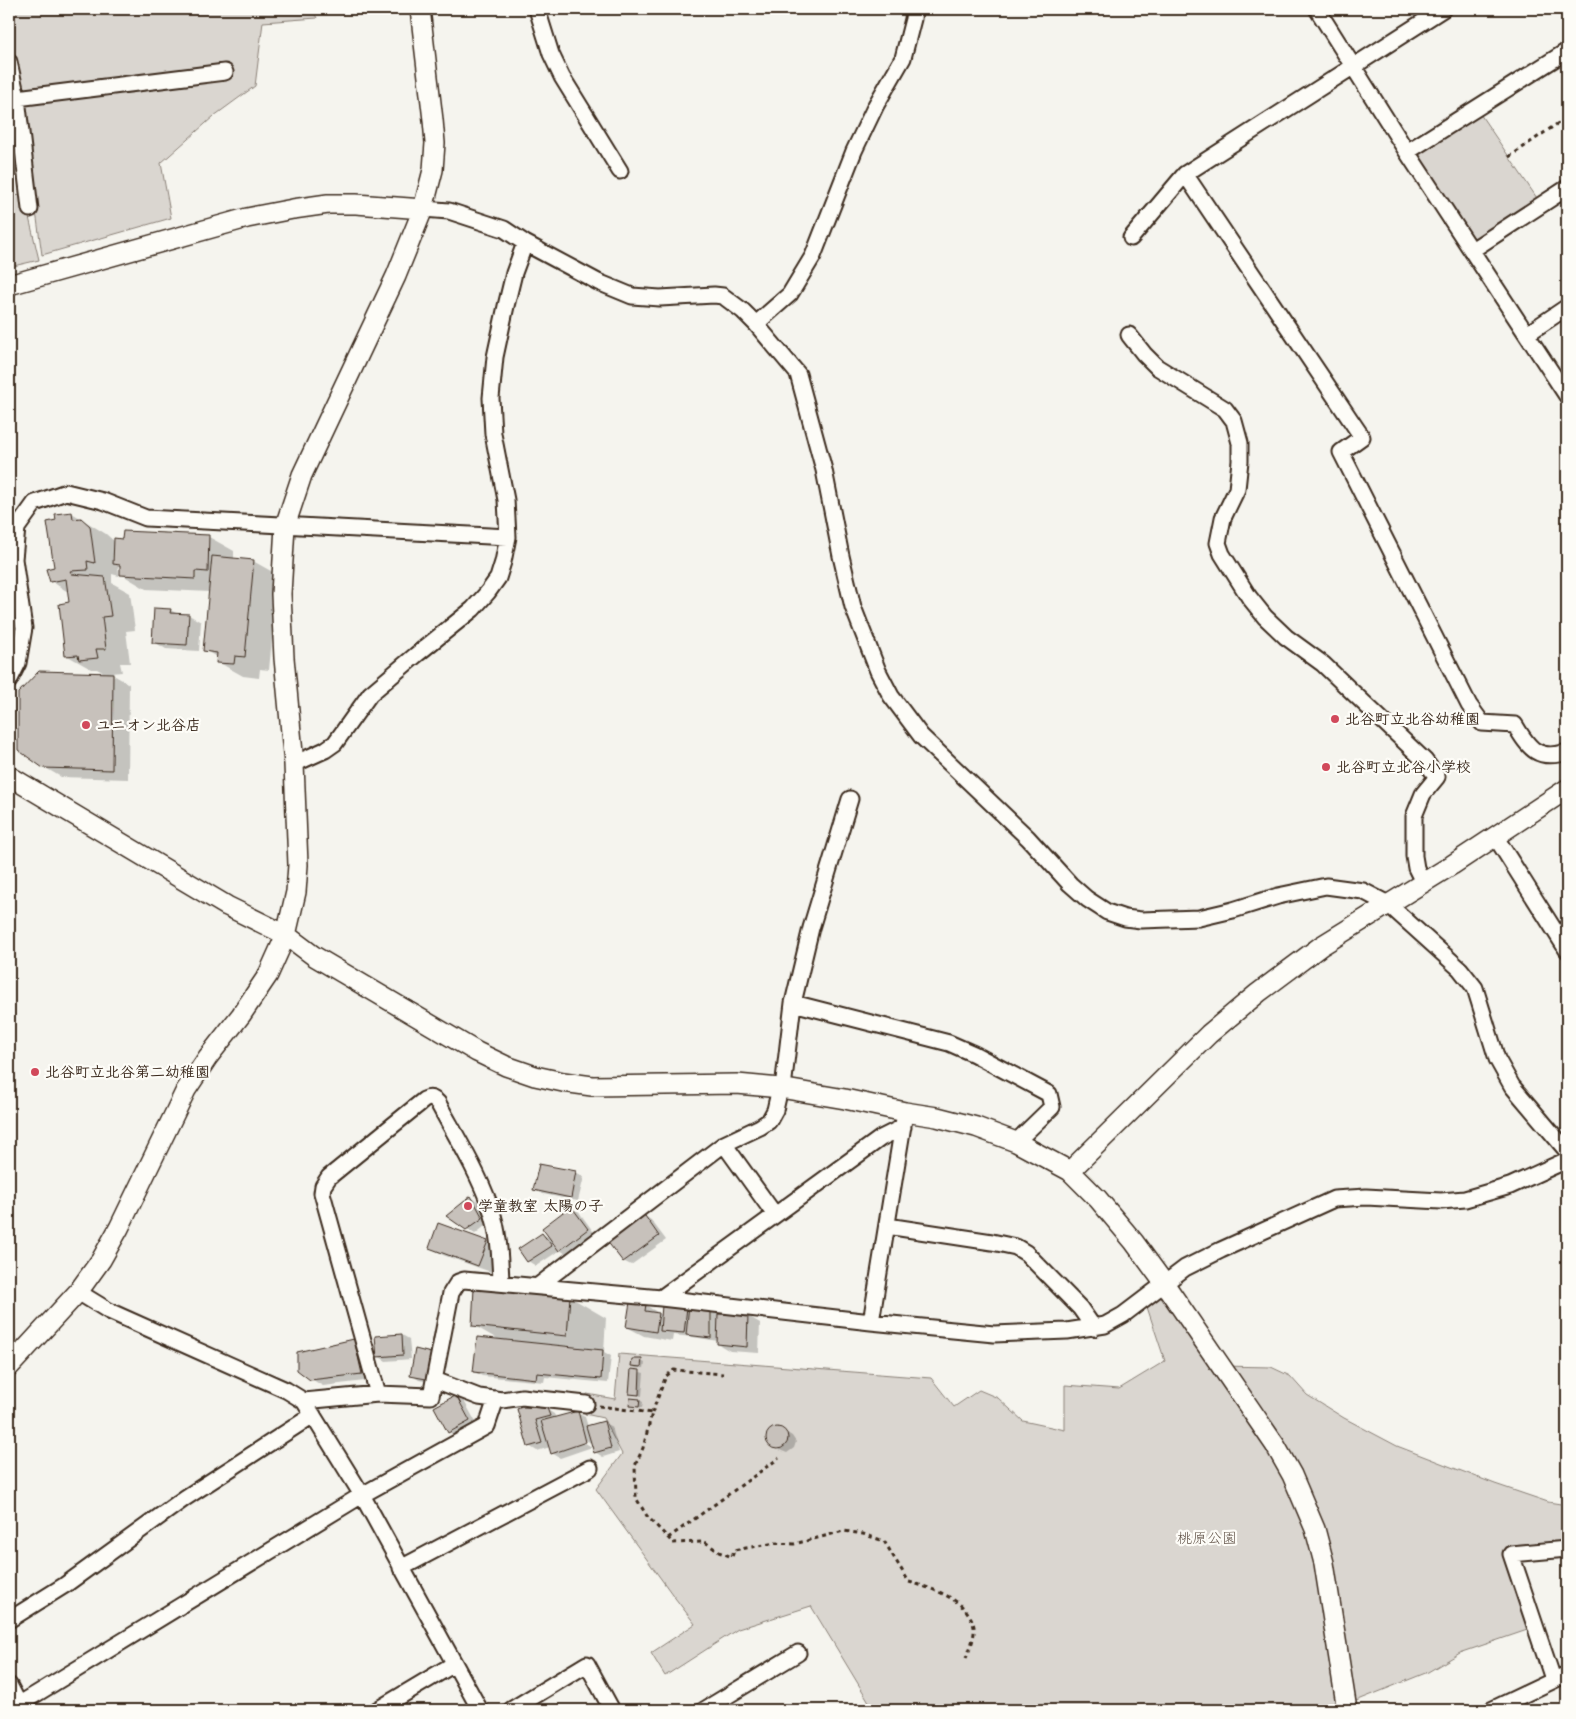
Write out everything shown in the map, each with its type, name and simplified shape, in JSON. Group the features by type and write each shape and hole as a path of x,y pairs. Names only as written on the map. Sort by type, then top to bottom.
{"street":[{"path":"9,1367 78,1292 101,1260 119,1228 186,1090 268,975 286,935 296,892 298,865 294,764 284,658 281,594 285,526 302,475 396,276 422,208 433,170 435,143 420,9"},
{"path":"537,9 551,54 562,77 620,171"},
{"path":"756,324 790,294 813,256 858,143 876,105 903,58 914,9"},
{"path":"1317,9 1407,152 1567,396"},
{"path":"1132,238 1185,174 1443,9"},
{"path":"1407,152 1567,50"},
{"path":"9,62 17,98 30,209"},
{"path":"17,98 224,72"},
{"path":"1185,174 1362,437 1341,452 1469,705 1482,723 1515,725 1524,740 1538,754 1554,755 1567,752"},
{"path":"1472,250 1567,188"},
{"path":"9,285 247,218 293,208 328,204 356,204 449,211 504,229 598,282 632,296 660,298 723,296 734,303 756,324 798,374 824,470 840,556 853,607 878,671 892,696 921,736 1022,831 1070,884 1087,899 1107,912 1125,918 1141,920 1199,918 1278,896 1326,886 1363,891 1388,904 1460,969 1475,988 1496,1059 1512,1086 1567,1150"},
{"path":"294,764 325,750 335,743 370,694 473,609 498,578 508,537 506,500 492,434 491,398 495,357 506,306 514,273 526,243"},
{"path":"1527,334 1567,307"},
{"path":"1129,335 1157,367 1225,409 1234,420 1240,443 1237,489 1222,518 1218,543 1222,554 1249,597 1286,637 1323,664 1425,761 1437,777 1423,794 1414,816 1414,856 1416,868 1423,882"},
{"path":"9,681 18,664 15,648 24,628 14,559 17,528 35,503 66,492 103,501 146,518 508,537"},
{"path":"9,776 227,906 286,935 314,956 477,1052 506,1066 535,1076 592,1086 737,1084 781,1088 904,1119 937,1116 976,1127 1016,1142 1070,1171 1128,1234 1164,1282 1275,1444 1302,1497 1324,1563 1347,1710"},
{"path":"1070,1171 1209,1034 1258,993 1321,946 1566,792"},
{"path":"538,1286 724,1144 769,1121 775,1110 781,1088 793,1003 810,928 850,800"},
{"path":"1495,836 1567,950"},
{"path":"793,1003 949,1043 974,1054 1049,1094 1052,1107 1016,1142"},
{"path":"378,1394 322,1193 323,1186 329,1177 428,1098 435,1099 438,1103 463,1148 491,1207 499,1248 501,1282"},
{"path":"661,1298 894,1130 904,1119"},
{"path":"871,1322 904,1119"},
{"path":"724,1144 775,1215"},
{"path":"304,1401 378,1394 432,1396 451,1293 454,1286 464,1280 661,1298 994,1334 1033,1334 1094,1328 1105,1325 1123,1315 1164,1282 1185,1268 1334,1199 1366,1197 1440,1201 1465,1199 1510,1186 1567,1160"},
{"path":"887,1226 966,1237 1016,1247 1026,1253 1080,1308 1094,1328"},
{"path":"78,1292 109,1311 286,1390 304,1401 362,1495 480,1710"},
{"path":"436,1380 479,1397 496,1399 522,1397 586,1404"},
{"path":"9,1685 17,1708 362,1495 487,1426 496,1399"},
{"path":"9,1620 65,1585 185,1498 313,1416"},
{"path":"402,1568 590,1468"},
{"path":"1490,1710 1560,1677 1511,1554 1567,1549"},
{"path":"704,1710 798,1653"},
{"path":"377,1710 454,1664"},
{"path":"511,1710 587,1664 612,1710"}],"path":[{"path":"1509,157 1567,117"},
{"path":"722,1374 674,1370 666,1376 652,1413 643,1448 635,1466 636,1498 647,1516 673,1543 705,1542 719,1552 732,1557 734,1550 776,1543 794,1544 844,1531 863,1534 884,1541 909,1582 931,1587 950,1598 970,1614 974,1629 971,1646 966,1658"},
{"path":"586,1404 652,1413"},
{"path":"668,1538 779,1458"}],"green space":[{"path":"15,9 312,9 317,18 263,22 255,86 214,116 161,163 171,218 42,255 14,56 9,40 9,14"},
{"path":"1476,108 1541,204 1472,249 1407,151"},
{"path":"9,131 13,195 24,196 39,260 9,267"},
{"name":"桃原公園","path":"1164,1283 1222,1366 1271,1367 1290,1376 1307,1395 1344,1418 1397,1446 1495,1484 1548,1502 1567,1505 1567,1549 1511,1554 1536,1627 1460,1653 1428,1672 1346,1705 1323,1710 874,1710 811,1606 738,1629 665,1676 651,1653 695,1624 596,1489 622,1454 603,1418 585,1414 587,1394 615,1399 619,1354 931,1378 954,1407 979,1390 998,1398 1023,1421 1065,1430 1065,1385 1119,1389 1165,1361 1144,1298"}],"building":[{"path":"72,512 73,519 81,518 90,526 95,563 87,561 88,570 70,571 72,574 105,577 111,616 102,617 106,649 96,649 98,658 79,660 78,655 65,656 59,604 69,602 66,579 50,582 46,569 54,567 47,522 56,520 55,514"},
{"path":"123,531 209,535 208,572 195,571 195,579 120,575 120,565 113,564 114,538 122,539"},
{"path":"212,556 254,560 245,657 235,656 234,664 216,663 217,653 203,651"},
{"path":"154,608 171,609 170,613 189,614 187,645 152,643"},
{"path":"39,671 113,673 112,770 43,768 18,750 18,693"},
{"path":"539,1164 576,1171 571,1198 533,1190"},
{"name":"学童教室 太陽の子","path":"471,1196 483,1218 466,1230 446,1216"},
{"path":"571,1206 588,1229 559,1251 542,1228"},
{"path":"643,1213 659,1236 623,1262 607,1241"},
{"path":"438,1223 488,1241 478,1266 429,1248"},
{"path":"542,1233 552,1246 527,1262 518,1249"},
{"path":"474,1288 570,1296 567,1336 472,1326"},
{"path":"630,1302 646,1304 645,1311 659,1313 656,1332 626,1327"},
{"path":"662,1305 687,1307 684,1333 660,1331"},
{"path":"689,1305 711,1309 711,1338 686,1335"},
{"path":"718,1314 748,1314 747,1347 717,1344"},
{"path":"402,1334 403,1355 377,1357 375,1336"},
{"path":"477,1337 603,1350 601,1379 537,1373 536,1379 473,1372"},
{"path":"354,1339 362,1374 310,1380 297,1370 297,1352"},
{"path":"415,1349 431,1353 426,1379 410,1376"},
{"path":"632,1359 642,1359 641,1367 631,1366"},
{"path":"631,1369 640,1370 639,1395 629,1394"},
{"path":"456,1395 470,1421 448,1433 434,1407"},
{"path":"630,1398 640,1399 639,1407 629,1406"},
{"path":"522,1407 547,1408 550,1416 535,1420 542,1443 528,1447 517,1409"},
{"path":"578,1411 586,1442 551,1454 541,1421"},
{"path":"604,1421 611,1448 594,1453 586,1426"},
{"path":"777,1427 785,1430 788,1438 785,1446 777,1449 769,1446 766,1438 769,1430"}],"place":[{"name":"北谷町立北谷幼稚園","path":"1335,719"},
{"name":"ユニオン北谷店","path":"86,725"},
{"name":"北谷町立北谷小学校","path":"1326,767"},
{"name":"北谷町立北谷第二幼稚園","path":"35,1072"},
{"name":"学童教室 太陽の子","path":"468,1206"}]}
